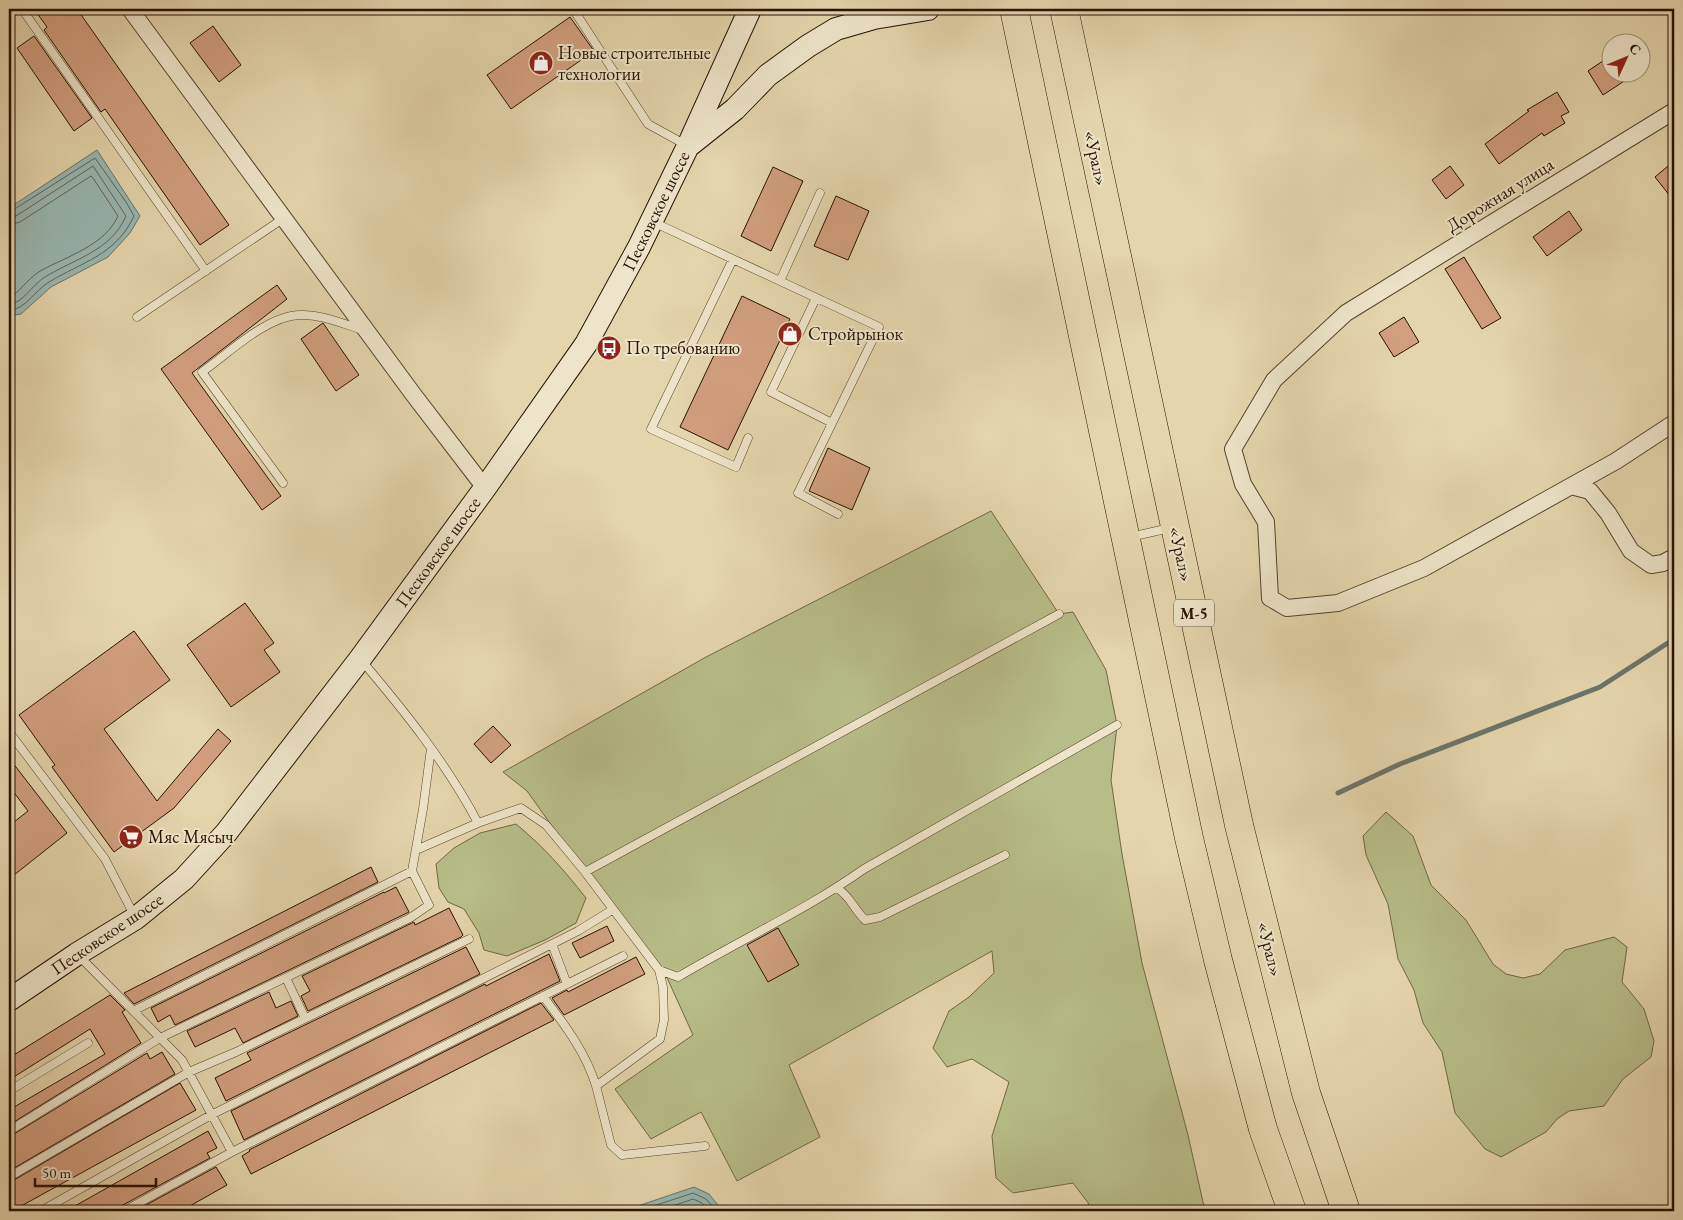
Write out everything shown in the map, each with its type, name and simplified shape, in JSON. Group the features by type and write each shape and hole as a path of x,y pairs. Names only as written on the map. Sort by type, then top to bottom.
{"highway":[{"path":"1014,9 1189,838 1218,960 1263,1128 1292,1211"},
{"name":"«Урал»","path":"1064,9 1240,825 1304,1084 1346,1211"}],"street":[{"path":"130,9 485,488"},
{"name":"Песковское шоссе","path":"9,1000 77,954 136,918 184,879 226,833 360,659 485,488 586,344 626,272 688,146 750,9"},
{"path":"688,146 735,109 768,75 808,46 836,29 871,14 928,9"},
{"path":"711,96 716,104 735,109"},
{"name":"Дорожная улица","path":"1571,486 1424,568 1338,603 1287,608 1270,598 1266,522 1243,484 1233,449 1274,380 1346,313 1674,110"},
{"path":"1571,486 1616,462 1674,423"},
{"path":"1571,486 1590,492 1608,513 1631,551 1651,566 1663,563 1674,556"}],"lane":[{"path":"22,9 206,271"},
{"path":"573,9 648,124 688,146"},
{"path":"780,281 820,193"},
{"path":"137,317 284,218"},
{"path":"651,221 879,328 798,493 838,514"},
{"path":"733,259 652,429 736,467 748,438"},
{"path":"816,298 770,392 832,424"},
{"path":"282,483 202,372 276,320 300,315 325,318 368,332"},
{"path":"1126,538 1175,526"},
{"path":"585,872 1059,614"},
{"path":"360,659 431,748 461,790 478,823"},
{"path":"658,970 678,977 722,950 837,888 864,869 1116,725"},
{"path":"9,732 106,859 136,918"},
{"path":"9,1131 160,1038 410,918 429,904 412,871 431,748"},
{"path":"416,850 478,823 521,808 546,825 585,872 658,970 663,987 664,1020 660,1039 596,1086"},
{"path":"837,888 847,895 855,911 864,920 880,917 1005,855"},
{"path":"133,1011 412,871"},
{"path":"41,1211 211,1115 578,931 612,910"},
{"path":"9,1177 189,1072 469,939"},
{"path":"552,944 568,984"},
{"path":"77,954 182,1060 232,1152"},
{"path":"124,1211 232,1152 623,956"},
{"path":"286,978 305,1018"},
{"path":"543,996 576,1042 593,1074 610,1145 622,1155 705,1146"},
{"path":"9,1091 88,1043"}],"green space":[{"path":"991,511 1059,614 1073,612 1106,670 1117,725 1111,780 1122,854 1142,963 1188,1135 1205,1211 1078,1211 1089,1204 1073,1183 1013,1193 996,1178 992,1136 1009,1082 972,1059 947,1067 933,1048 949,1011 969,997 994,973 992,951 789,1065 820,1137 737,1181 701,1112 651,1139 615,1089 693,1035 664,971 612,910 527,791 503,772 706,657"},
{"path":"1386,812 1413,836 1431,885 1466,920 1493,964 1506,974 1523,978 1540,974 1565,950 1614,937 1627,947 1622,982 1644,1009 1654,1041 1651,1057 1623,1079 1604,1106 1569,1111 1557,1119 1546,1132 1501,1157 1485,1149 1455,1113 1442,1052 1423,1023 1414,990 1398,959 1388,904 1366,855 1363,836"},
{"path":"516,824 553,859 586,898 576,923 545,940 507,956 484,950 479,933 464,909 448,902 439,888 436,864 454,848 480,833"}],"water":[{"path":"97,150 140,216 130,233 108,257 51,287 21,314 9,316 9,208"},
{"path":"694,1187 709,1194 723,1211 623,1211"}],"building":[{"path":"34,9 77,9 229,225 200,245 105,109 101,112 44,30 47,27"},
{"name":"Новые строительные технологии","path":"570,17 594,51 511,109 487,75"},
{"path":"213,26 241,65 219,82 190,43"},
{"path":"34,36 92,118 74,131 17,48"},
{"path":"1600,63 1600,82 1623,82 1603,95 1588,71"},
{"path":"1557,92 1569,112 1561,116 1565,123 1544,136 1542,133 1499,164 1485,144 1529,111 1527,110"},
{"path":"1674,161 1674,201 1655,177"},
{"path":"1450,166 1464,185 1446,199 1432,180"},
{"path":"773,167 803,181 771,251 741,236"},
{"path":"836,196 869,211 848,260 814,246"},
{"path":"1569,211 1582,230 1547,256 1533,237"},
{"path":"1464,257 1501,318 1482,329 1445,269"},
{"path":"277,285 287,299 192,373 281,496 262,510 161,369"},
{"path":"742,296 790,319 728,450 680,427"},
{"path":"1404,317 1419,342 1394,357 1379,333"},
{"path":"323,323 359,375 336,391 301,339"},
{"path":"828,448 870,468 852,510 809,491"},
{"path":"245,603 274,643 264,650 280,672 231,707 187,645"},
{"path":"134,631 170,680 104,729 157,801 218,729 231,741 174,808 114,852 52,767 55,765 19,715"},
{"path":"493,726 511,745 491,763 474,744"},
{"path":"9,758 67,833 9,879 9,826 28,811 9,786"},
{"path":"371,867 378,882 134,1004 124,993"},
{"path":"396,887 409,912 175,1025 170,1015 158,1022 151,1008"},
{"path":"449,908 463,935 461,937 308,1011 301,996 310,991 302,976 414,922 415,925"},
{"path":"607,926 614,941 580,958 572,943"},
{"path":"778,928 799,965 768,982 747,945"},
{"path":"466,947 480,974 226,1101 215,1078 251,1060 247,1053"},
{"path":"549,954 560,981 244,1140 231,1111"},
{"path":"636,957 645,974 564,1015 552,998 567,990 568,992"},
{"path":"269,992 276,1008 291,1001 298,1016 243,1043 235,1028 195,1047 187,1031"},
{"path":"110,995 125,1010 122,1012 141,1043 9,1125 9,1110 105,1054 90,1029 9,1080 9,1058"},
{"path":"541,1003 554,1020 251,1174 242,1156 249,1150"},
{"path":"162,1052 175,1074 9,1171 9,1137 147,1053 150,1059"},
{"path":"180,1083 196,1110 9,1211 9,1183"},
{"path":"208,1131 217,1148 207,1153 210,1158 121,1206 118,1211 66,1211"},
{"path":"216,1167 227,1185 181,1211 135,1211"}],"waterway":[{"path":"1338,793 1400,764 1600,687 1674,639"}],"place":[{"name":"Новые строительные технологии","path":"541,63"},
{"name":"Стройрынок","path":"790,334"},
{"name":"По требованию","path":"609,348"},
{"name":"Мяс Мясыч","path":"131,837"}]}
